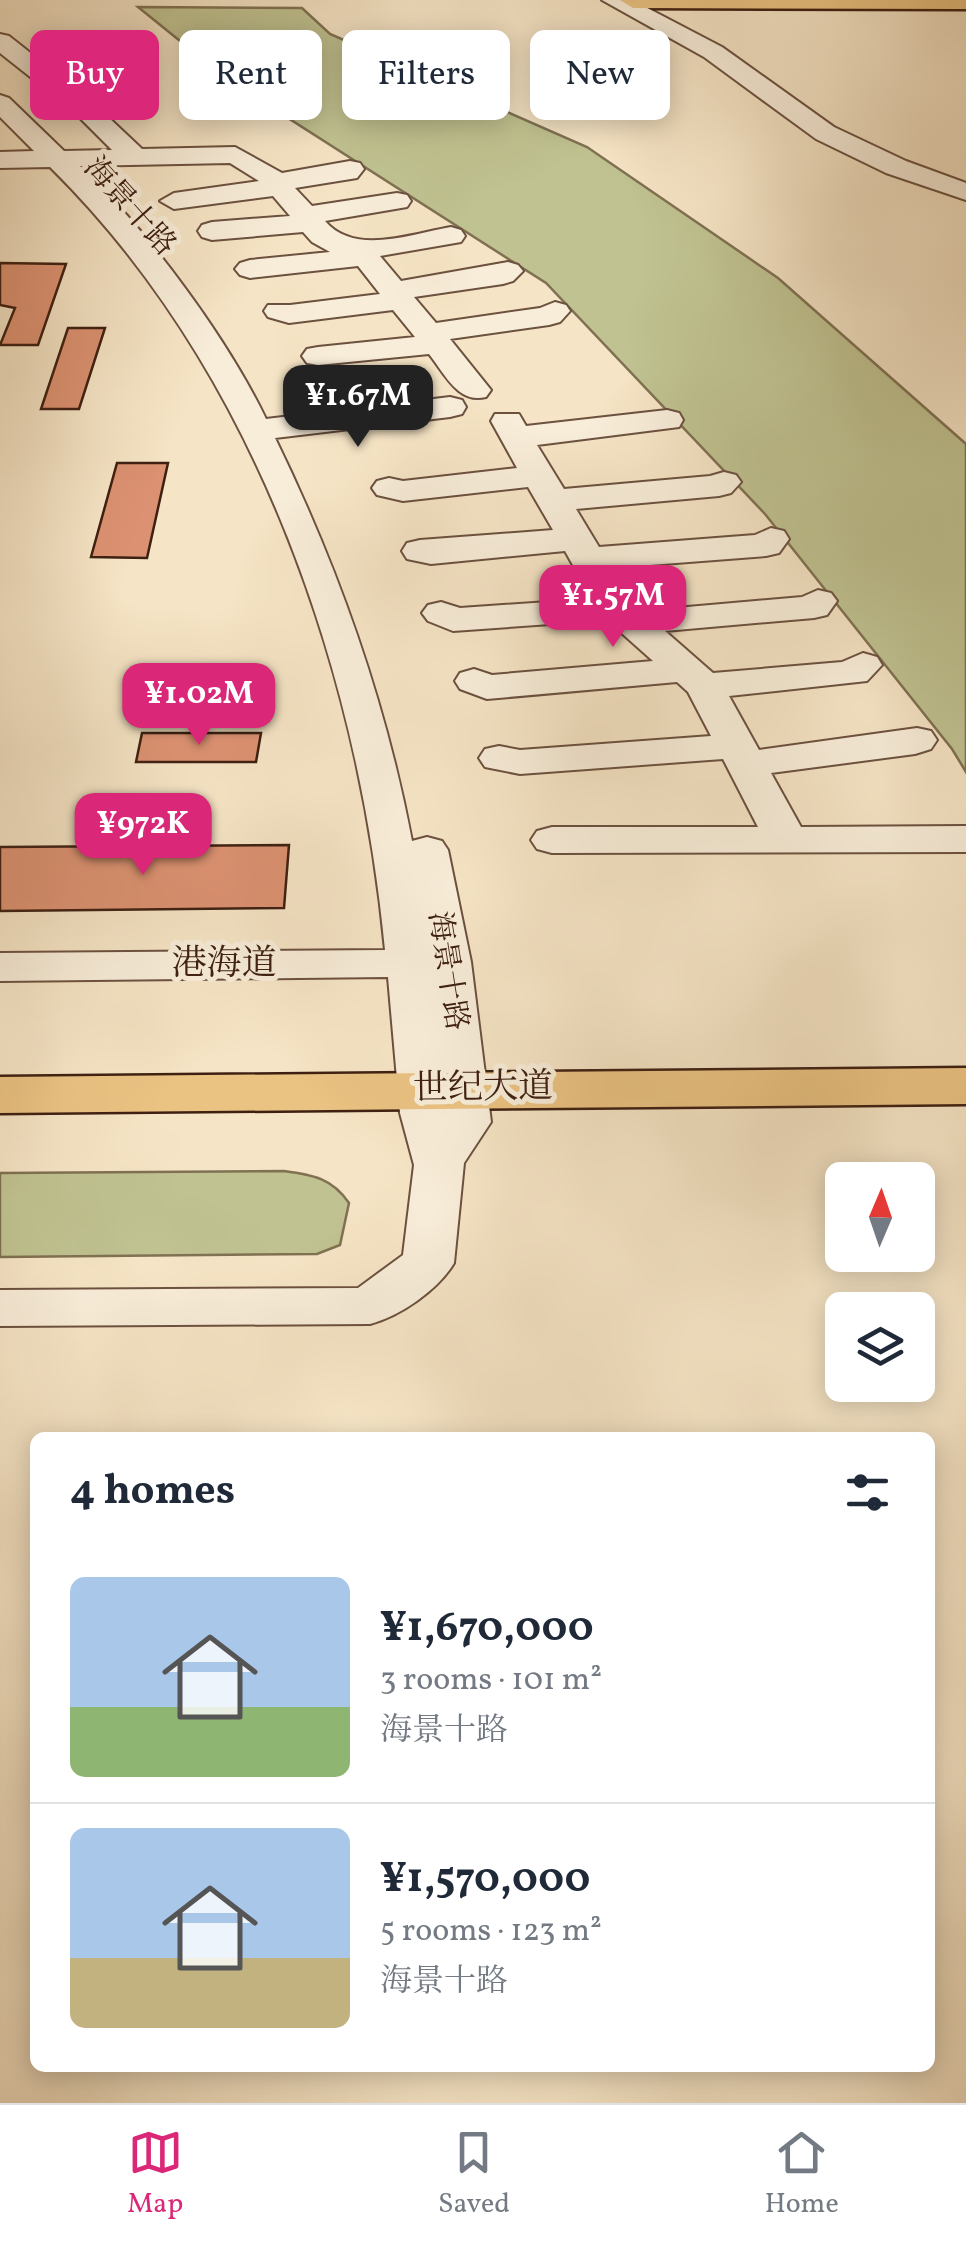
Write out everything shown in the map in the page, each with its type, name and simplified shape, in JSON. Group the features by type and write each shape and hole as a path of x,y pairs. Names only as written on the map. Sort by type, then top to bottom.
{"main road":[{"path":"632,0 966,1"},
{"name":"世纪大道","path":"0,1095 443,1117 966,1086"},
{"name":"世纪大道","path":"0,1127 443,1117 966,1119"}],"street":[{"path":"618,0 726,59 788,110 825,132 896,166 966,189"},
{"path":"0,41 81,104 134,156"},
{"name":"海景十路","path":"0,82 74,158 164,276 270,429 364,714 392,832 430,963 443,1117 428,1263 370,1306 0,1308"},
{"name":"海景十路","path":"0,102 74,158"},
{"path":"0,160 235,156 278,185 322,236 358,255 398,296 433,339 463,398"},
{"path":"174,201 350,169"},
{"path":"212,231 308,219 397,201"},
{"path":"250,269 358,255 451,236"},
{"path":"279,311 289,314 398,296 508,271"},
{"path":"318,356 433,339 550,316 556,311"},
{"path":"270,429 500,389 528,399 530,410 512,429"},
{"path":"512,429 667,420"},
{"path":"512,429 624,615 695,678 786,839"},
{"path":"390,488 403,492 719,486 724,482"},
{"path":"420,550 431,553 766,545 771,539"},
{"path":"441,613 453,620 624,615 814,607 818,601"},
{"path":"474,681 487,687 853,673 863,665"},
{"path":"499,758 520,762 741,755 901,745 917,740"},
{"path":"552,840 966,838"},
{"name":"港海道","path":"0,966 430,963"}],"green space":[{"path":"138,7 302,8 330,34 342,39 342,120 510,120 510,113 587,147 778,278 966,444 966,772 952,749 765,514 546,283 291,120 322,120 322,30 179,30 179,40"},
{"path":"284,1171 321,1179 349,1203 340,1245 317,1254 0,1257 0,1173"}],"building":[{"path":"0,263 66,264 38,345 0,345 15,308 0,305"},
{"path":"68,328 105,328 79,409 41,409"},
{"path":"117,463 168,463 147,558 91,557"},
{"path":"142,733 261,733 256,762 136,762"},
{"path":"289,845 284,908 0,911 0,847"}]}
